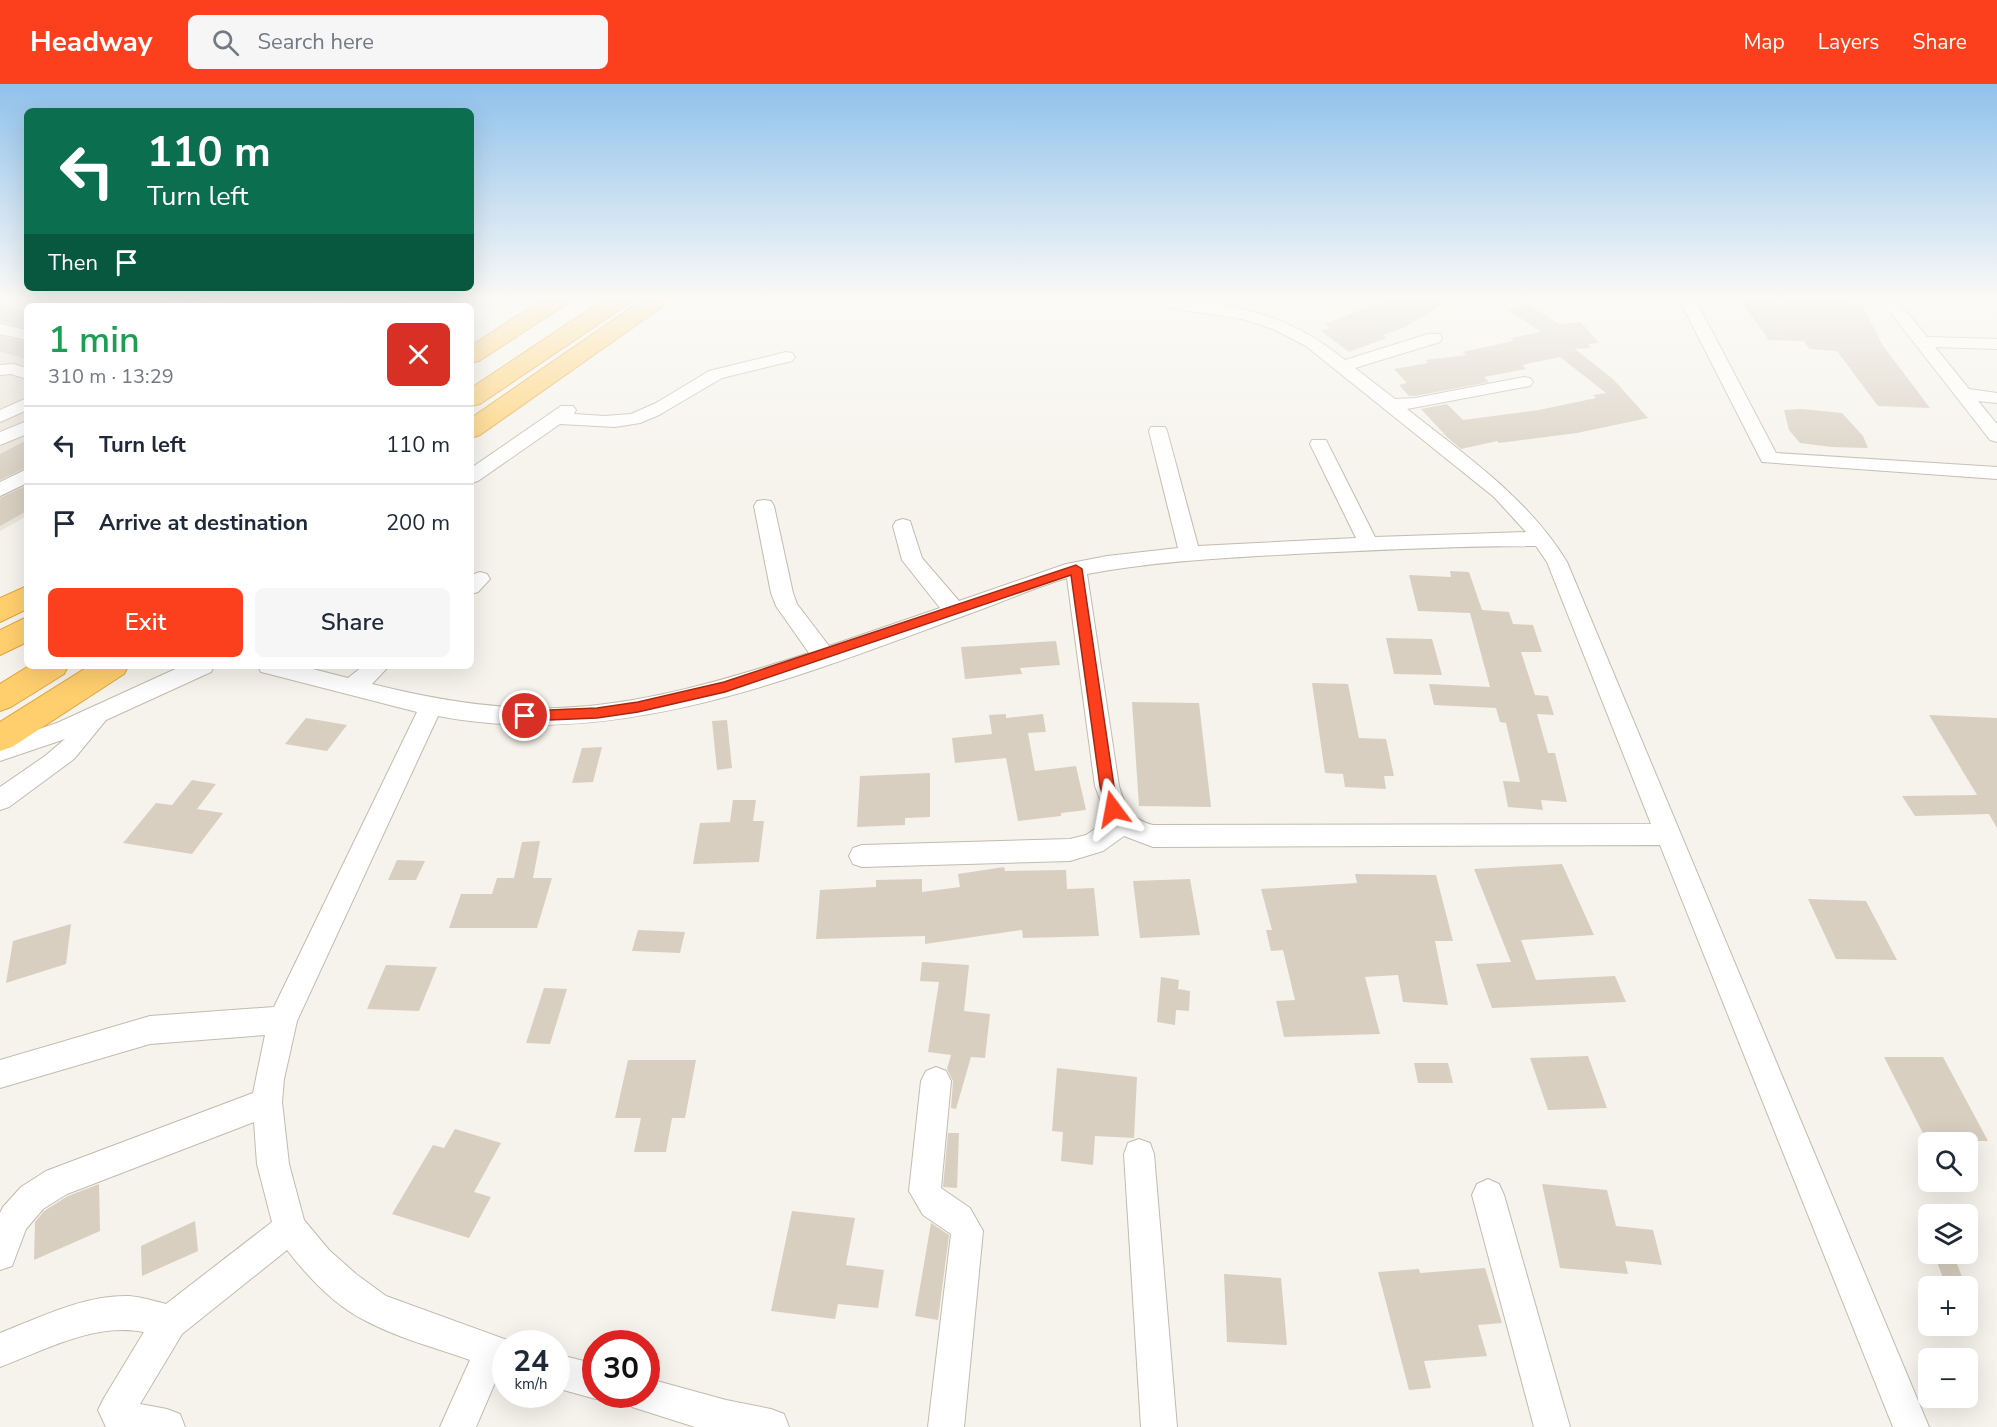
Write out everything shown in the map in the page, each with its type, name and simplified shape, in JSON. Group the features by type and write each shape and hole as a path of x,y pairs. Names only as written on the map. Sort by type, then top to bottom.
{"highway":[{"path":"474,397 527,362"},
{"path":"474,428 570,362"},
{"path":"0,612 24,598"},
{"path":"0,644 24,630"},
{"path":"0,699 48,669"},
{"path":"0,738 107,669"}],"street":[{"path":"474,475 562,414 625,420 636,418 651,412 719,373 763,362"},
{"path":"1337,362 1501,493 1543,539 1557,562 1911,1427"},
{"path":"1342,366 1356,362"},
{"path":"1719,362 1769,458 1997,473"},
{"path":"1938,362 1997,436"},
{"path":"0,370 13,369 24,373"},
{"path":"1389,405 1414,403 1524,382"},
{"path":"1963,394 1997,398"},
{"path":"0,417 24,405"},
{"path":"0,439 24,428"},
{"path":"1158,431 1189,552"},
{"path":"1319,444 1369,544"},
{"path":"0,490 24,477"},
{"path":"764,506 782,593 787,606 823,655"},
{"path":"903,526 912,560 954,610"},
{"path":"281,669 431,706 509,716 557,717 597,713 638,707 725,687 1076,569 1189,552 1543,539"},
{"path":"1076,569 1107,786 1113,809 1122,824 1135,832 1153,836 1667,834"},
{"path":"0,752 98,714 196,669"},
{"path":"353,687 374,669"},
{"path":"431,706 283,1020 273,1055 267,1102 273,1164 290,1228 317,1262 344,1286 376,1309 492,1352"},
{"path":"0,800 72,749 86,734 98,714"},
{"path":"862,856 1070,850 1094,843 1122,824"},
{"path":"0,1074 150,1030 283,1020"},
{"path":"936,1081 925,1191 933,1205 957,1218 965,1226 967,1232 946,1427"},
{"path":"0,1254 14,1218 32,1198 57,1182 267,1102"},
{"path":"1138,1154 1159,1427"},
{"path":"1488,1195 1552,1427"},
{"path":"167,1427 121,1418 116,1410 170,1322 290,1228"},
{"path":"0,1350 72,1323 107,1314 131,1313 170,1322"},
{"path":"458,1427 492,1365"},
{"path":"660,1401 724,1423 771,1427"}],"shaded area":[{"path":"0,362 24,362 24,518 0,531"}],"building":[{"path":"1538,362 1522,365 1526,369 1484,377 1489,382 1409,396 1399,385 1407,383 1394,369 1428,363"},
{"path":"1566,362 1591,362 1613,379 1648,418 1577,433 1499,443 1497,441 1461,449 1421,409 1447,404 1463,420 1539,410 1596,398 1593,395 1606,393"},
{"path":"1845,362 1895,362 1930,408 1878,406"},
{"path":"1802,409 1842,413 1863,436 1868,448 1800,443 1789,430 1784,410"},
{"path":"24,442 24,468 0,480 0,454"},
{"path":"24,486 24,513 0,526 0,498"},
{"path":"1450,571 1469,572 1482,610 1509,612 1513,624 1533,625 1542,652 1521,652 1535,695 1548,696 1554,715 1537,714 1548,753 1555,753 1567,802 1541,800 1543,810 1508,807 1503,781 1520,782 1506,723 1500,722 1496,708 1434,705 1429,684 1490,687 1470,613 1418,611 1409,575 1451,577"},
{"path":"1386,638 1432,639 1442,675 1394,674"},
{"path":"1056,641 1060,665 1020,668 1022,674 965,679 961,647"},
{"path":"1312,683 1348,684 1359,738 1386,739 1394,776 1384,776 1386,789 1345,787 1343,774 1325,773"},
{"path":"1132,702 1199,703 1211,807 1139,806"},
{"path":"1006,714 1006,718 1043,714 1046,732 1028,733 1035,771 1076,766 1086,810 1061,813 1061,816 1018,821 1006,758 955,763 952,738 992,734 989,715"},
{"path":"1929,715 1997,718 1997,828 1989,814 1915,816 1902,796 1977,795"},
{"path":"306,718 347,725 327,751 285,744"},
{"path":"727,720 732,768 717,770 712,721"},
{"path":"602,747 593,782 572,783 582,748"},
{"path":"930,773 930,817 905,818 905,825 857,827 860,776"},
{"path":"192,780 216,784 197,809 223,813 192,854 123,843 156,803 172,805"},
{"path":"733,800 756,800 753,821 764,821 759,862 693,864 700,823 730,822"},
{"path":"540,841 533,878 552,878 537,928 449,928 461,894 492,894 497,878 514,878 522,842"},
{"path":"397,860 425,861 416,880 388,880"},
{"path":"1562,864 1594,935 1521,940 1536,980 1615,976 1626,1002 1492,1008 1476,964 1511,962 1474,869"},
{"path":"1004,867 1005,871 1066,870 1067,889 1094,888 1099,936 1023,938 1022,930 925,944 925,936 816,939 820,890 876,887 876,880 922,879 922,892 960,887 958,874"},
{"path":"1355,874 1436,875 1453,941 1435,941 1448,1005 1403,1002 1398,975 1365,977 1380,1034 1284,1037 1276,1001 1295,1000 1283,950 1271,951 1266,930 1272,930 1261,889 1357,883"},
{"path":"1190,879 1200,935 1140,938 1133,881"},
{"path":"1808,899 1866,901 1897,960 1836,959"},
{"path":"71,924 66,964 6,983 13,941"},
{"path":"638,930 685,932 680,953 632,951"},
{"path":"922,962 969,965 964,1011 990,1014 985,1058 971,1057 956,1109 951,1108 953,1081 947,1069 951,1055 928,1052 939,982 920,981"},
{"path":"386,965 437,967 419,1011 367,1009"},
{"path":"1161,977 1179,980 1178,989 1190,991 1189,1011 1176,1010 1175,1025 1157,1022"},
{"path":"544,988 567,989 550,1044 526,1043"},
{"path":"1588,1056 1607,1108 1548,1110 1530,1058"},
{"path":"1884,1057 1943,1057 1988,1141 1978,1141 1978,1132 1922,1132"},
{"path":"628,1060 696,1060 685,1118 672,1118 666,1152 634,1152 641,1118 615,1118"},
{"path":"1414,1063 1448,1063 1453,1083 1418,1083"},
{"path":"1057,1068 1137,1077 1134,1138 1095,1136 1093,1165 1061,1161 1063,1132 1052,1131"},
{"path":"455,1129 501,1143 474,1192 491,1197 469,1238 392,1214 433,1145 444,1148"},
{"path":"948,1133 959,1133 957,1188 943,1187"},
{"path":"99,1184 100,1231 34,1260 35,1222 44,1211 68,1196"},
{"path":"1542,1184 1607,1190 1616,1226 1653,1230 1662,1265 1625,1261 1628,1274 1560,1268"},
{"path":"792,1211 855,1218 846,1265 884,1270 878,1308 838,1304 835,1319 771,1311"},
{"path":"195,1221 198,1251 142,1276 141,1246"},
{"path":"931,1223 949,1235 938,1320 915,1316"},
{"path":"1938,1264 1957,1264 1962,1276 1942,1276"},
{"path":"1485,1268 1502,1323 1478,1325 1487,1356 1424,1361 1431,1388 1409,1390 1378,1272 1419,1269 1420,1273"},
{"path":"1224,1274 1281,1278 1287,1345 1227,1342"}],"route":[{"path":"525,716 557,717 597,713 638,707 725,687 1076,569 1107,786 1113,809"}]}
